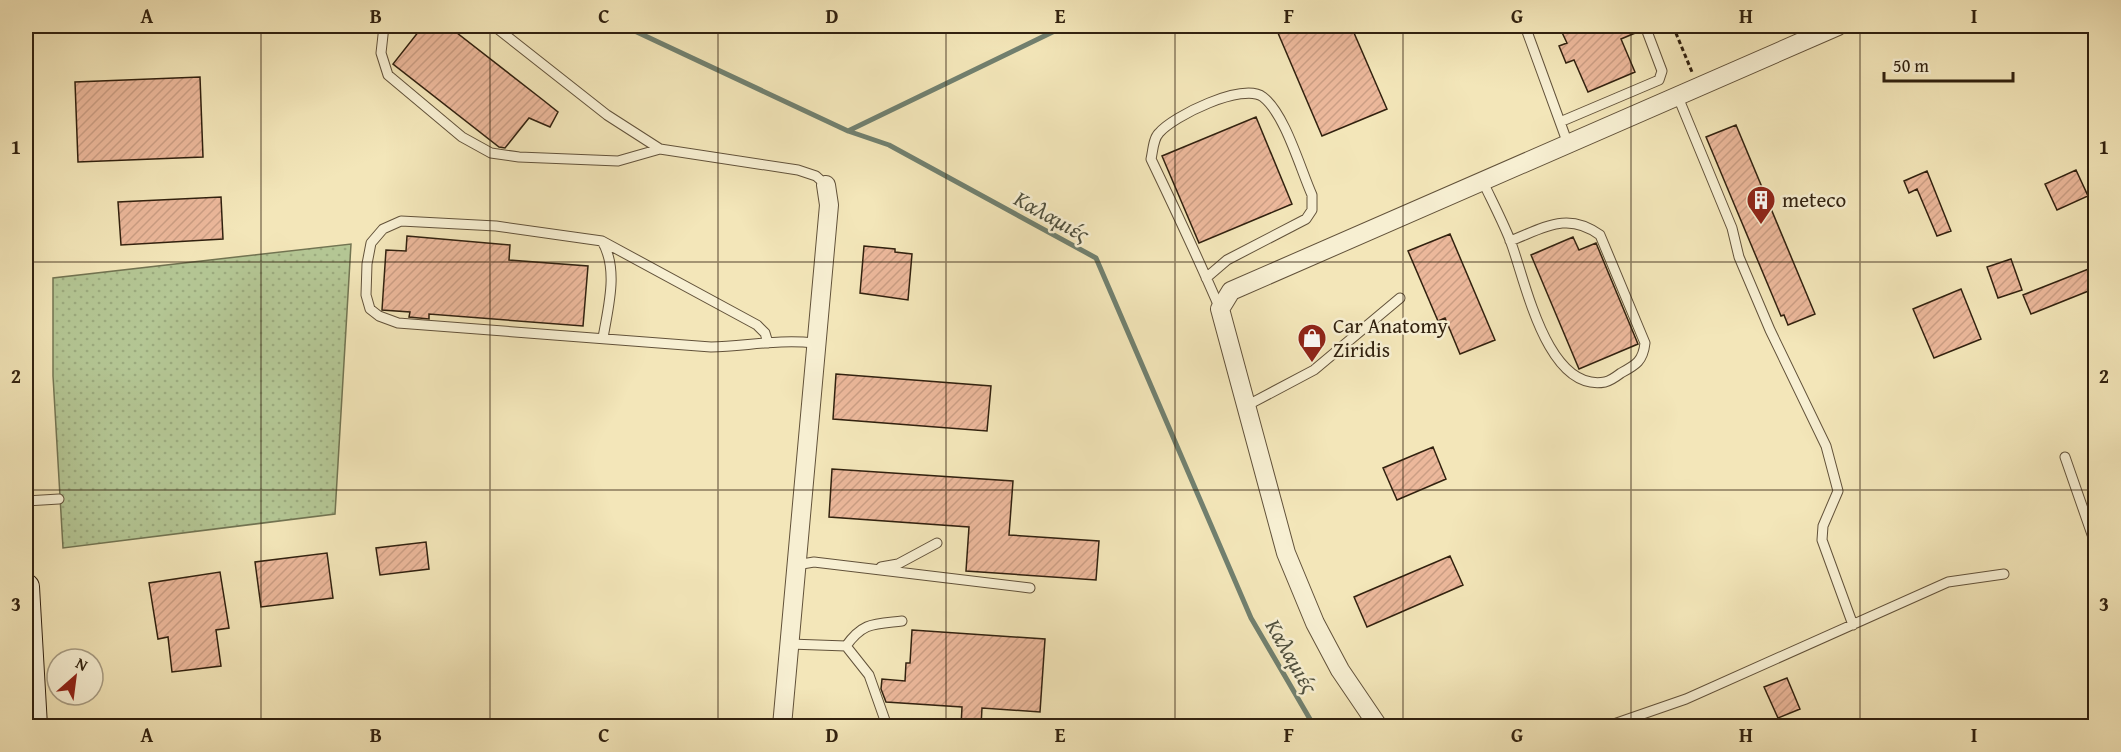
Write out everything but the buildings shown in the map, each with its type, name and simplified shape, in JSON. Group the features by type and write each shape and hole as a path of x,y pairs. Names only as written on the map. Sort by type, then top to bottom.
{"main road":[{"path":"26,587 29,692 34,726"}],"street":[{"path":"1378,726 1340,670 1315,623 1286,553 1220,309 1231,291 1247,282 1483,182 1838,26"},
{"path":"782,726 809,444 814,343 829,204 826,185"}],"lane":[{"path":"384,26 381,53 388,75 462,137 491,153 519,157 618,161 660,149"},
{"path":"494,26 607,115 660,149 798,170 816,177 826,185"},
{"path":"1526,26 1568,144"},
{"path":"1560,122 1659,80 1662,71 1645,26"},
{"path":"1206,278 1227,260 1306,219 1312,210 1312,195 1277,113 1262,96 1250,92 1220,100 1176,118 1157,135 1151,159 1197,252 1206,278 1220,309"},
{"path":"1678,97 1732,228 1739,257 1770,330 1826,446 1838,491 1823,526 1822,540 1853,625"},
{"path":"1483,182 1510,241 1538,325 1553,354 1573,374 1590,381 1606,382 1638,364 1644,355 1645,344 1600,235 1587,225 1563,222 1510,241"},
{"path":"768,343 765,333 757,325 602,241 496,226 401,221 383,229 371,243 367,264 366,295 370,309 378,316 398,323 711,347 768,343 794,340 814,343"},
{"path":"602,241 610,254 611,284 603,338"},
{"path":"1246,406 1314,370 1400,298"},
{"path":"2065,457 2096,546"},
{"path":"26,501 58,500"},
{"path":"873,569 898,564 937,543"},
{"path":"796,565 814,562 1030,588"},
{"path":"1608,726 1686,699 1948,582 2004,573"},
{"path":"846,646 855,633 866,625 902,621"},
{"path":"790,644 846,646 869,675 887,726"}],"path":[{"path":"1672,26 1699,87"}],"green space":[{"path":"351,244 335,514 63,548 53,376 53,278"}],"waterway":[{"name":"Καλαμιές","path":"624,26 848,131 889,145 1096,258 1251,618 1314,726"},
{"path":"848,131 1065,26"}],"place":[{"name":"meteco","path":"1761,226"},
{"name":"Car Anatomy Ziridis","path":"1312,364"}]}
